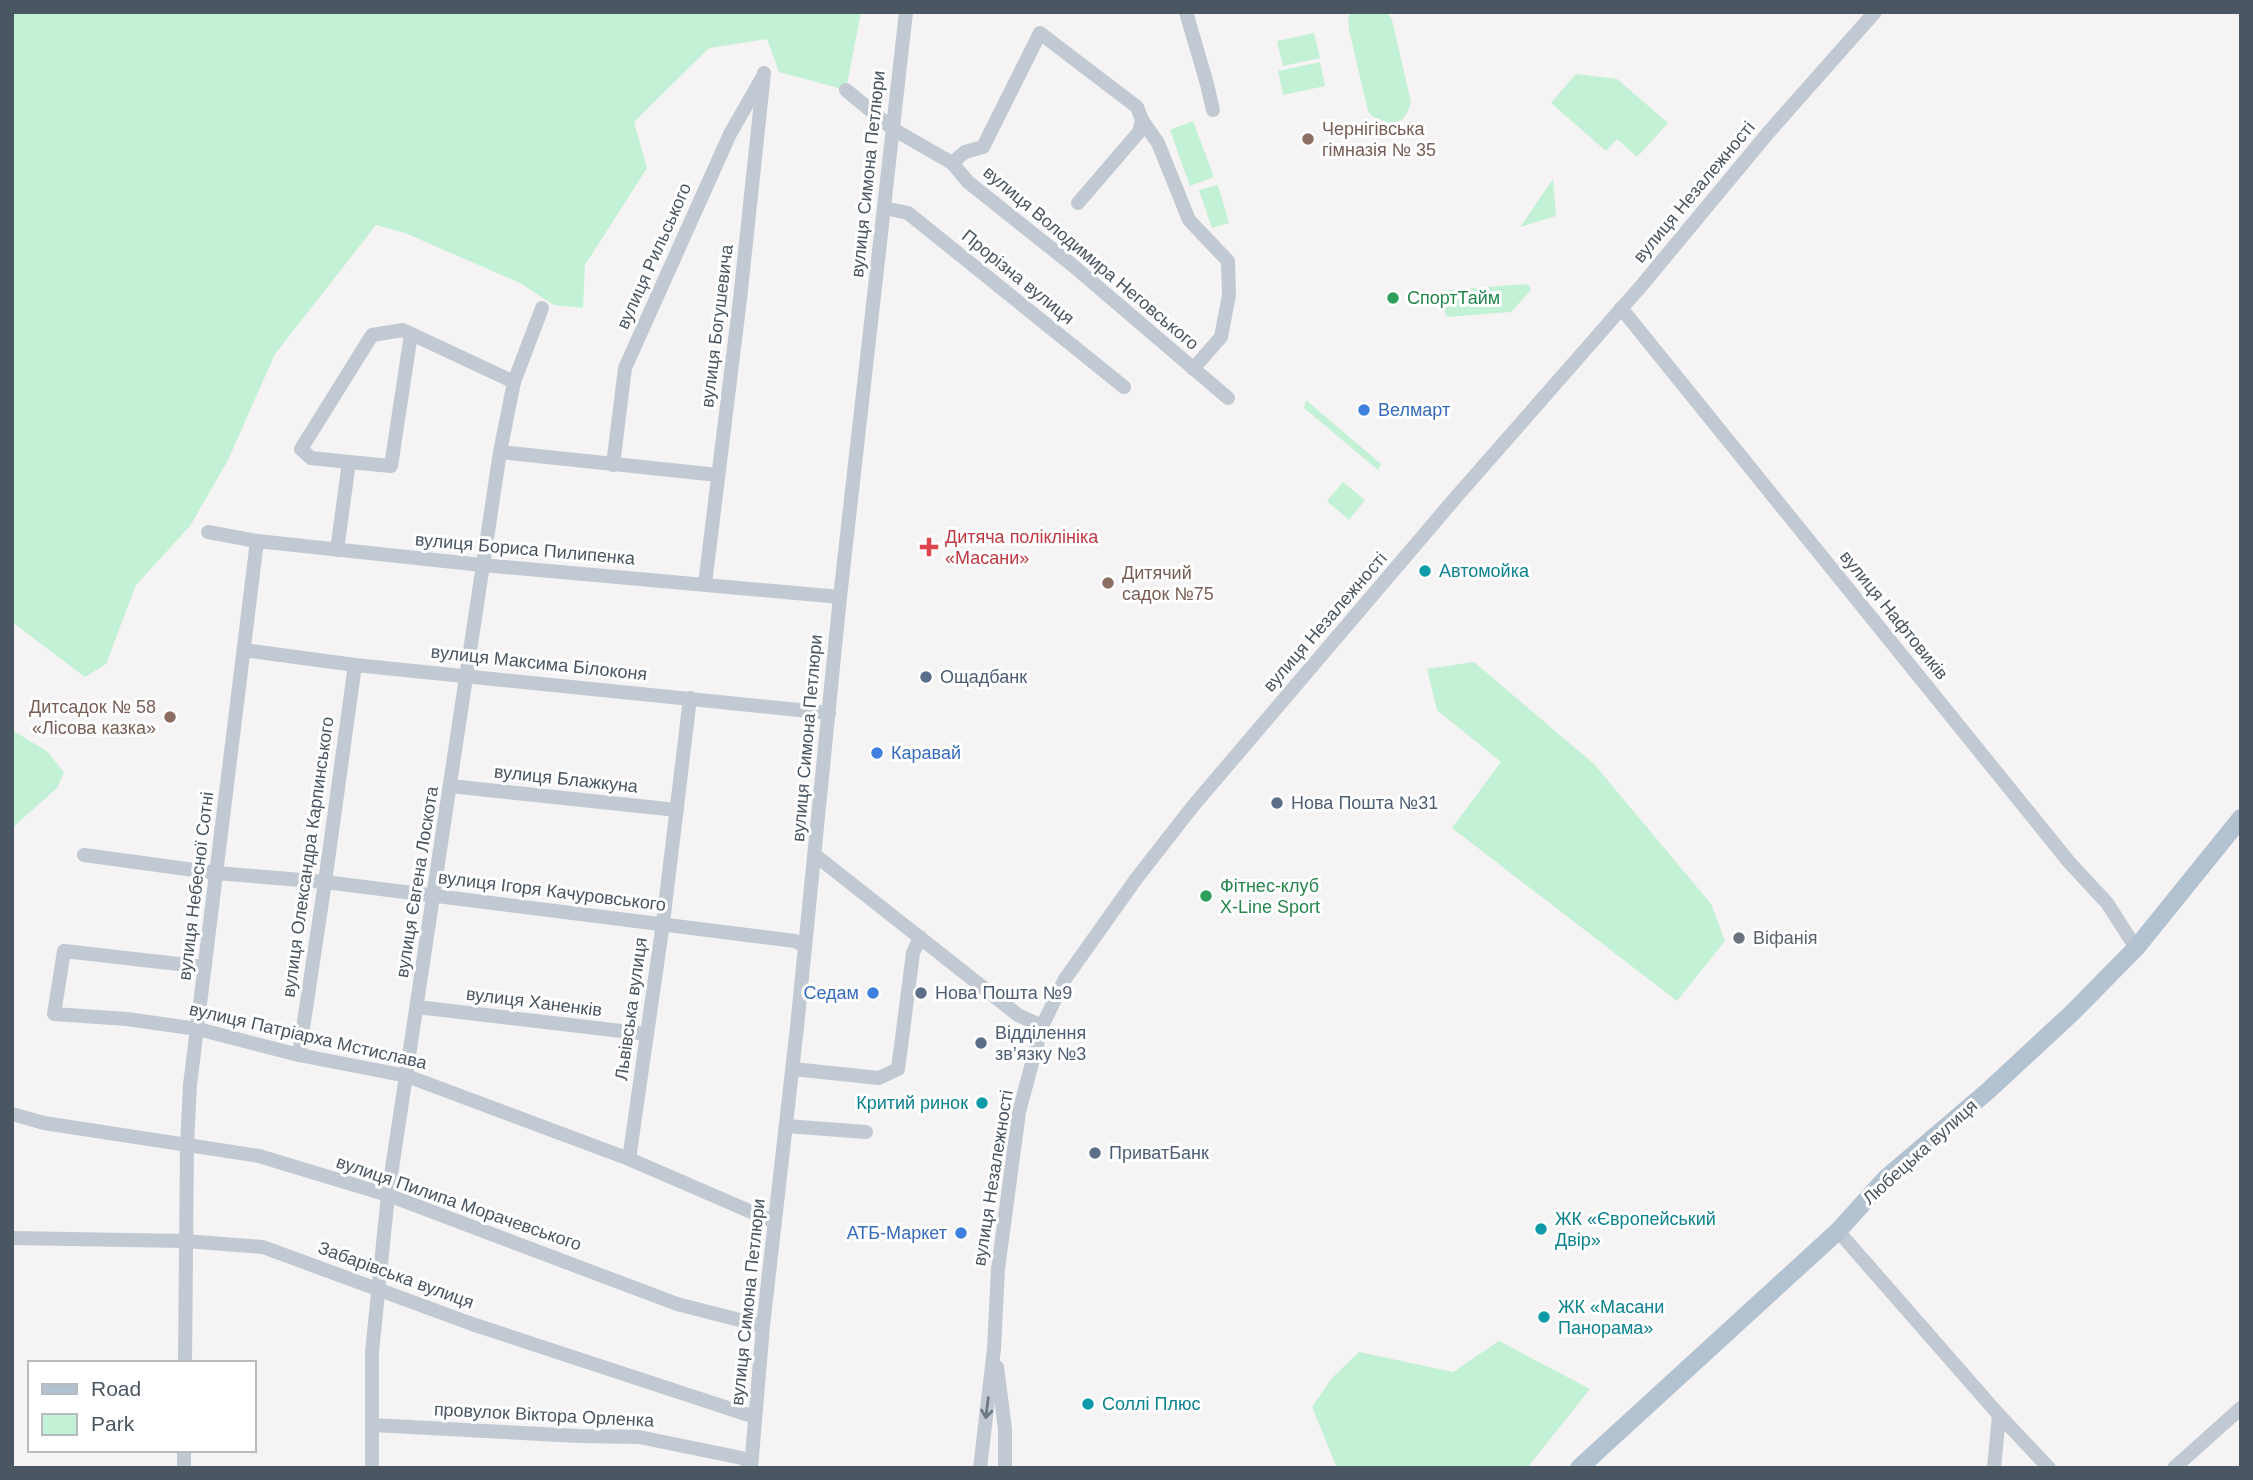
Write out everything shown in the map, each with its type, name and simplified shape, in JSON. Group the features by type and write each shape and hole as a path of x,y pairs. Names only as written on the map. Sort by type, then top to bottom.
{"main road":[{"name":"Любецька вулиця","path":"1579,1468 1838,1231 1886,1178 1989,1090 2071,1013 2136,948 2241,818"}],"street":[{"name":"вулиця Симона Петлюри","path":"751,1466 840,597 906,12"},
{"path":"1186,12 1213,110"},
{"name":"вулиця Незалежності","path":"980,1468 994,1349 997,1282 1019,1112 1042,1026 1065,979 1136,879 1193,806 1768,133 1875,12"},
{"path":"952,163 965,152 984,147 1040,33 1137,107 1142,120 1158,143 1189,220 1228,261 1229,295 1221,337 1193,369"},
{"name":"вулиця Рильського","path":"613,465 625,368 730,134 765,73"},
{"name":"вулиця Богушевича","path":"705,584 765,73"},
{"name":"вулиця Володимира Неговського","path":"846,90 893,129 952,163 968,182 1071,264 1228,398"},
{"path":"1078,203 1139,132 1142,120"},
{"name":"Прорізна вулиця","path":"884,208 908,213 1124,387"},
{"name":"вулиця Євгена Лоскота","path":"372,1468 372,1352 388,1195 500,452 514,382 542,308"},
{"name":"вулиця Нафтовиків","path":"1621,308 2069,862 2107,902 2136,948"},
{"path":"411,334 391,466 311,457 301,449 372,335 403,330 514,382"},
{"path":"500,452 718,475"},
{"path":"337,550 349,462"},
{"name":"вулиця Бориса Пилипенка","path":"208,532 257,541 482,565 840,597"},
{"name":"вулиця Небесної Сотні","path":"184,1361 190,1085 257,541"},
{"name":"вулиця Максима Білоконя","path":"244,650 355,665 829,713"},
{"name":"вулиця Олександра Карпинського","path":"299,1055 355,665"},
{"name":"Львівська вулиця","path":"629,1158 663,923 690,698"},
{"name":"вулиця Блажкуна","path":"450,786 677,810"},
{"name":"вулиця Ігоря Качуровського","path":"85,855 216,873 325,883 663,923 795,941 805,946"},
{"path":"815,855 1024,1020 1042,1026"},
{"path":"793,1069 879,1078 898,1069 913,953 920,937"},
{"name":"вулиця Патріарха Мстислава","path":"205,967 64,951 54,1014 127,1019 198,1029 299,1055 407,1076 629,1158 775,1222"},
{"name":"вулиця Ханенків","path":"417,1007 647,1034"},
{"name":"вулиця Пилипа Морачевського","path":"12,1114 44,1122 259,1156 388,1195 677,1304 764,1326"},
{"path":"786,1126 866,1132"},
{"path":"1838,1231 1999,1415 2049,1468"},
{"name":"Забарівська вулиця","path":"12,1238 185,1241 263,1247 377,1291 755,1417"},
{"name":"вулиця Незалежності","path":"994,1349 1003,1412 1006,1457 1004,1468"},
{"path":"2174,1468 2241,1408"},
{"path":"1994,1468 1999,1415"},
{"name":"провулок Віктора Орленка","path":"372,1425 639,1437 742,1458 751,1466"}],"green space":[{"path":"12,12 861,12 846,90 779,72 767,39 709,48 634,122 647,168 585,265 583,308 554,305 520,283 405,233 376,225 275,354 228,460 190,526 136,585 106,664 85,677 12,622"},
{"path":"1351,12 1387,12 1392,20 1411,102 1403,119 1389,123 1373,117 1368,111 1349,30"},
{"path":"1314,33 1320,58 1283,66 1277,41"},
{"path":"1320,62 1325,86 1283,95 1278,71"},
{"path":"1576,74 1617,79 1668,123 1637,157 1617,139 1606,151 1551,103"},
{"path":"1193,121 1214,177 1190,186 1170,130"},
{"path":"1553,179 1556,216 1520,227"},
{"path":"1218,185 1229,223 1212,228 1199,190"},
{"path":"1529,285 1531,290 1511,312 1448,317 1442,309 1441,291"},
{"path":"1306,400 1381,464 1378,470 1304,408"},
{"path":"1343,482 1365,500 1349,520 1327,501"},
{"path":"1474,662 1594,764 1711,904 1725,941 1677,1001 1452,828 1501,762 1437,710 1427,669"},
{"path":"12,730 48,752 64,773 57,788 12,828"},
{"path":"1499,1341 1590,1389 1527,1468 1337,1468 1312,1407 1332,1378 1359,1352 1453,1372"}],"place":[{"name":"Чернігівська гімназія № 35","path":"1308,139"},
{"name":"СпортТайм","path":"1393,298"},
{"name":"Велмарт","path":"1364,410"},
{"name":"Дитяча поліклініка «Масани»","path":"929,547"},
{"name":"Автомойка","path":"1425,571"},
{"name":"Дитячий садок №75","path":"1108,583"},
{"name":"Ощадбанк","path":"926,677"},
{"name":"Дитсадок № 58 «Лісова казка»","path":"170,717"},
{"name":"Каравай","path":"877,753"},
{"name":"Нова Пошта №31","path":"1277,803"},
{"name":"Фітнес-клуб X-Line Sport","path":"1206,896"},
{"name":"Віфанія","path":"1739,938"},
{"name":"Седам","path":"873,993"},
{"name":"Нова Пошта №9","path":"921,993"},
{"name":"Відділення зв’язку №3","path":"981,1043"},
{"name":"Критий ринок","path":"982,1103"},
{"name":"ПриватБанк","path":"1095,1153"},
{"name":"ЖК «Європейський Двір»","path":"1541,1229"},
{"name":"АТБ-Маркет","path":"961,1233"},
{"name":"ЖК «Масани Панорама»","path":"1544,1317"},
{"name":"Соллі Плюс","path":"1088,1404"}]}
